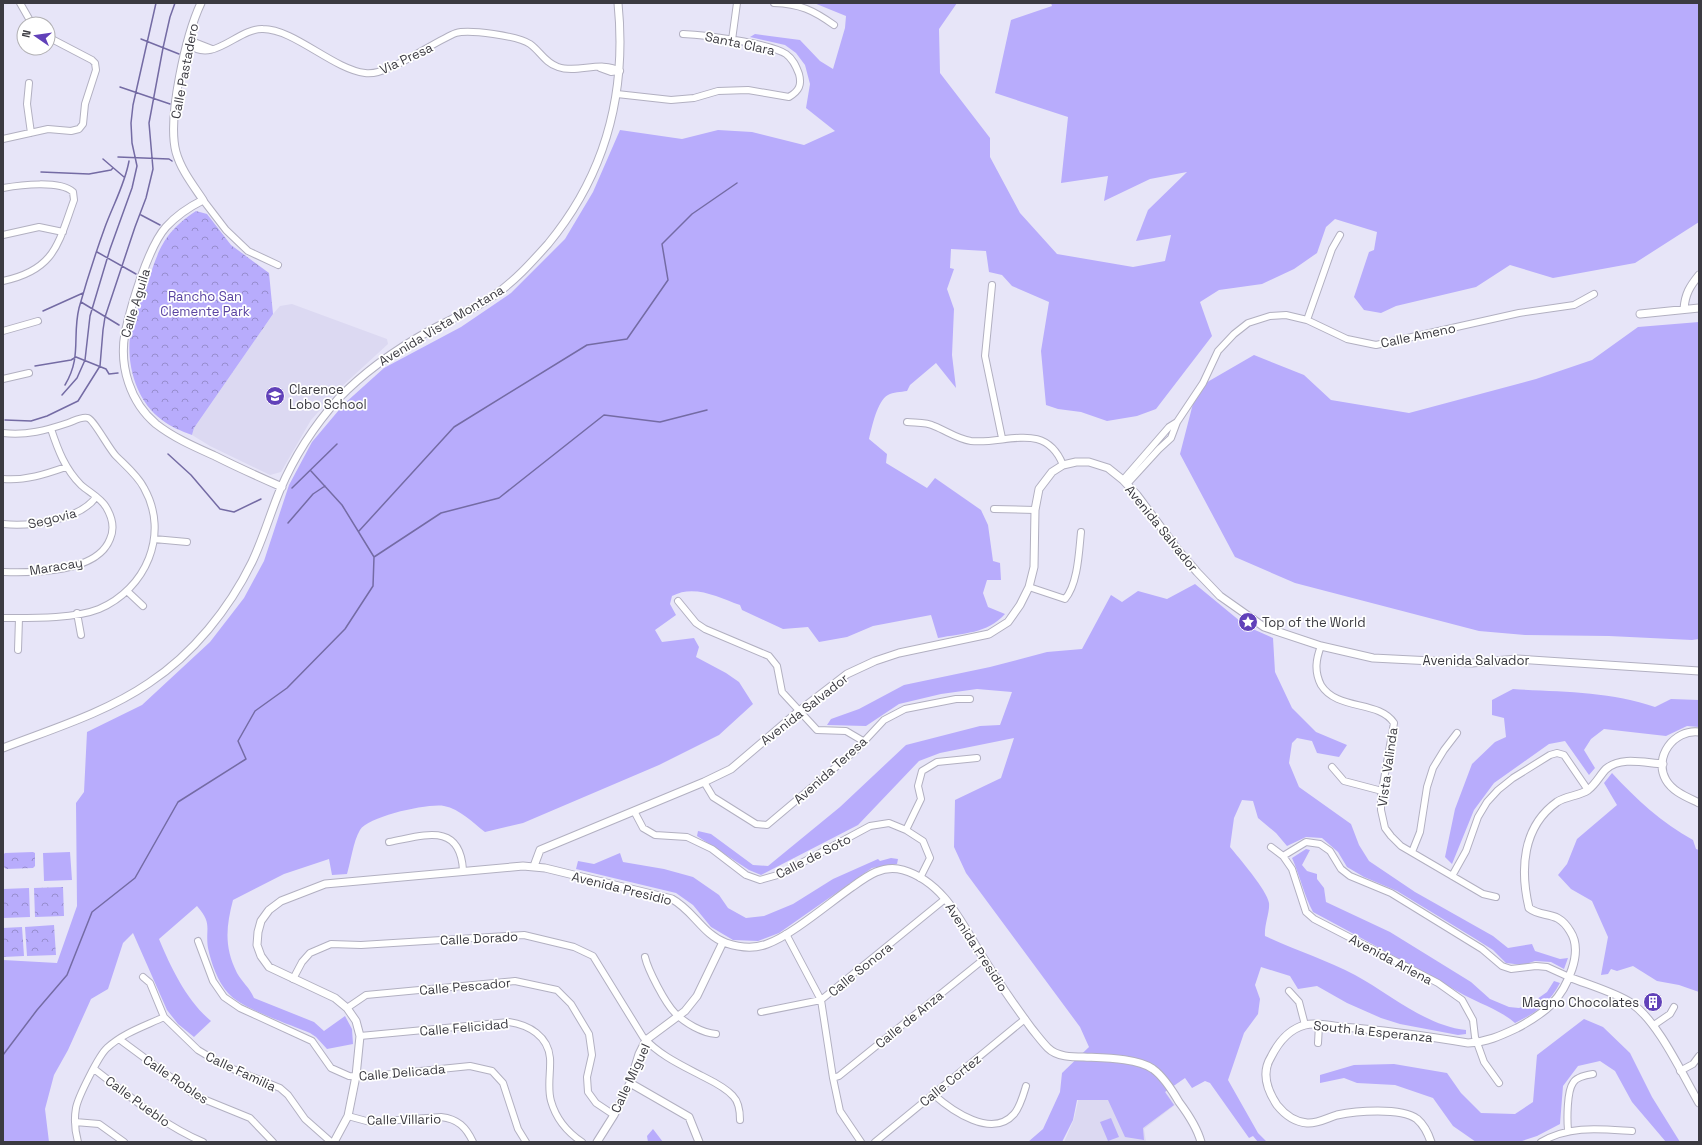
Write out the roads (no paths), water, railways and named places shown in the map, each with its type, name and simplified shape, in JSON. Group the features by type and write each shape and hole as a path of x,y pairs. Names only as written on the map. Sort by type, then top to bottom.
{"street":[{"path":"20,3 27,16"},
{"name":"Calle Pastadero","path":"201,3 188,44 173,115 173,137 180,165 203,200 226,230 248,251 278,265"},
{"name":"Avenida Vista Montana","path":"3,748 108,706 150,683 183,655 208,629 227,605 241,583 252,561 282,487 300,452 320,421 356,381 375,365 404,346 493,296 528,268 565,222 591,178 608,134 617,94 620,70 621,29 618,3"},
{"path":"732,40 737,3"},
{"path":"774,3 802,6 815,11 834,25"},
{"name":"Via Presa","path":"188,44 194,42 214,49 229,44 252,30 270,30 286,36 354,70 366,74 402,61 456,33 467,31 527,42 543,58 558,68 612,67 620,70"},
{"name":"Santa Clara","path":"617,94 672,100 694,98 718,92 748,90 790,97 797,92 801,82 796,65 787,55 775,48 701,35 684,34"},
{"path":"3,139 48,129 71,131 79,129 83,124 85,104 96,70 95,63 56,41"},
{"path":"29,83 27,104 31,133"},
{"path":"3,188 18,185 45,185 69,189 73,192 74,200 56,249 43,264 32,272 3,281"},
{"name":"Calle Aguila","path":"203,200 186,209 166,226 153,248 125,333 123,345 126,373 137,401 146,413 161,427 185,442 282,487"},
{"path":"3,235 39,227 63,232"},
{"path":"1307,320 1332,248 1340,235"},
{"path":"1684,309 1684,299 1688,288 1699,275"},
{"path":"992,285 985,356 1002,438"},
{"name":"Calle Ameno","path":"1125,482 1171,438 1177,422 1203,383 1218,351 1234,334 1248,323 1270,316 1286,315 1307,320 1347,339 1376,345 1519,313 1574,304 1594,294"},
{"path":"1640,314 1699,308"},
{"path":"3,330 38,321"},
{"path":"3,379 29,373"},
{"path":"3,433 32,433 51,429 86,417 92,420 109,449 134,475 144,488 150,502 154,522 154,539 150,558 140,577 127,591 98,609 77,614 3,618"},
{"path":"907,422 933,425 950,435 971,441 1033,437 1050,446 1061,459 1063,465"},
{"name":"Maracay","path":"3,572 23,572 63,568 83,564 100,554 107,547 112,534 113,526 111,516 106,505 81,484 66,467 51,429"},
{"name":"Avenida Salvador","path":"534,866 540,850 704,782 730,769 799,711 847,674 875,661 899,654 990,634 1008,622 1020,605 1029,587 1034,567 1036,547 1035,510 1039,489 1052,472 1063,465 1089,462 1108,468 1125,482 1178,550 1220,596 1264,627 1321,646 1373,658 1472,663 1517,659 1699,670"},
{"path":"3,479 14,480 40,476 66,467"},
{"name":"Segovia","path":"3,524 16,526 41,523 83,510 91,504 96,497"},
{"path":"994,509 1035,510"},
{"path":"1029,587 1065,599 1071,593 1079,558 1081,532"},
{"path":"154,539 188,542"},
{"path":"127,591 142,606"},
{"path":"678,601 696,623 705,629 769,656 777,666 782,692 817,730 846,731 863,741"},
{"path":"77,614 80,635"},
{"path":"18,650 19,618"},
{"name":"Vista Valinda","path":"1321,646 1316,661 1316,670 1324,689 1332,696 1344,702 1387,715 1394,723 1382,791 1381,810 1385,828 1391,836 1412,852 1483,894 1496,897"},
{"name":"Avenida Teresa","path":"704,782 713,797 756,824 767,825 856,750 884,720 905,709 956,699 970,699"},
{"path":"1699,732 1685,732 1674,738 1665,752 1663,764 1664,775 1671,787 1699,803"},
{"path":"1412,852 1420,832 1427,787 1434,768 1444,750 1457,733"},
{"path":"1452,876 1466,851 1478,817 1487,802 1512,778 1550,755 1557,753 1564,755 1588,790 1606,769 1618,762 1663,764"},
{"path":"906,830 921,799 918,786 922,771 937,762 977,758"},
{"path":"1332,766 1344,781 1382,791"},
{"name":"South la Esperanza","path":"1431,1142 1423,1125 1416,1118 1402,1113 1351,1112 1307,1123 1296,1121 1286,1115 1278,1105 1266,1084 1266,1068 1268,1062 1281,1040 1288,1034 1306,1025 1400,1032 1477,1042 1496,1039 1547,1010 1555,1001 1569,977 1576,951 1570,931 1561,920 1553,915 1536,912 1529,908 1526,897 1524,857 1531,836 1542,816 1558,802 1588,790"},
{"name":"Calle de Soto","path":"634,811 643,828 655,835 687,837 712,849 746,875 760,880 781,874 870,826 889,823 906,830 923,841 930,858 920,878"},
{"path":"389,842 431,835 444,837 455,843 462,853 463,870"},
{"path":"1283,856 1306,842 1320,844 1330,851 1341,869 1350,876 1391,893 1482,949 1502,966 1511,969 1536,966 1547,967 1630,1002 1654,1025 1699,1103"},
{"name":"Avenida Arlena","path":"1271,847 1283,856 1297,881 1306,912 1314,919 1438,984 1462,1000 1473,1020 1477,1042 1484,1062 1499,1083"},
{"name":"Avenida Presidio","path":"334,1142 348,1116 356,1076 360,1036 356,1021 347,1008 335,998 270,967 261,956 257,945 261,921 269,910 280,901 333,882 463,870 534,866 672,899 683,905 706,931 723,942 736,946 758,946 767,944 786,934 869,875 880,870 903,870 920,878 945,898 984,959 1025,1019 1048,1049 1066,1057 1138,1062 1152,1069 1165,1080 1184,1108 1198,1132 1201,1142"},
{"name":"Calle Sonora","path":"761,1012 821,1000 945,898"},
{"path":"786,934 821,1000 833,1078 843,1118 861,1142"},
{"name":"Calle Dorado","path":"293,979 302,962 310,953 331,944 361,945 524,935 574,947 593,956 646,1040 671,1060 717,1084 734,1096 740,1110 740,1120"},
{"name":"Calle Delicada","path":"198,941 213,981 224,997 240,1008 312,1041 331,1068 349,1076 470,1066 492,1071 503,1083 518,1129 526,1142"},
{"name":"Calle Miguel","path":"597,1142 614,1116 630,1083 639,1054 646,1040 685,1011 697,996 723,942"},
{"path":"645,956 648,968 674,1012 678,1016 707,1033 716,1034"},
{"name":"Calle de Anza","path":"833,1078 839,1076 984,959"},
{"name":"Calle Familia","path":"143,977 150,983 164,1017 198,1050 215,1061 280,1088 288,1095 305,1119 331,1142"},
{"name":"Calle Pescador","path":"347,1008 366,995 515,981 557,990 571,1004 589,1034 592,1054 587,1077 588,1092 596,1103 614,1116"},
{"path":"1290,991 1299,1002 1306,1025"},
{"path":"1654,1025 1670,1014 1674,1007"},
{"path":"78,1142 75,1122 76,1108 94,1069 106,1049 119,1039 164,1017"},
{"name":"Calle Cortez","path":"875,1142 1025,1019"},
{"name":"Calle Felicidad","path":"360,1036 510,1022 526,1026 542,1038 550,1056 550,1096 556,1115 574,1136 582,1142"},
{"path":"1318,1042 1319,1025"},
{"name":"Calle Robles","path":"119,1039 196,1096 250,1118 273,1142"},
{"path":"1680,1071 1693,1064 1699,1056"},
{"name":"Calle Pueblo","path":"94,1069 152,1112 187,1135 203,1142"},
{"path":"1568,1130 1570,1090 1573,1081 1584,1075 1593,1074"},
{"path":"630,1083 689,1117 699,1142"},
{"path":"933,1094 968,1119 987,1124 1000,1124 1014,1115 1022,1100 1026,1086"},
{"name":"Calle Villario","path":"348,1116 370,1122 441,1117 453,1118 462,1125 473,1142"},
{"path":"75,1122 99,1124 124,1142"},
{"path":"1541,1142 1568,1130 1590,1128 1632,1131"}],"waterway":[{"path":"62,395 77,378 85,360 90,316 110,249 132,188 137,166 132,143 131,123 133,105 156,3"},
{"path":"5,420 31,421 47,416 78,401 100,366 105,317 146,198 153,169 149,123 163,48 170,17 175,3"},
{"path":"141,39 179,54"},
{"path":"120,87 170,104"},
{"path":"118,157 169,159 172,161"},
{"path":"103,159 124,177"},
{"path":"65,385 70,375 75,356 76,328 79,308 98,247 122,186 129,161"},
{"path":"41,172 89,174 111,170 113,168"},
{"path":"359,531 454,427 587,345 627,339 668,280 662,244 692,214 737,183"},
{"path":"141,215 160,225"},
{"path":"97,252 136,274"},
{"path":"43,311 83,293"},
{"path":"81,302 119,325"},
{"path":"35,366 71,360 76,357 106,369 109,374 118,373"},
{"path":"374,557 441,513 499,498 604,415 660,422 707,410"},
{"path":"292,488 337,444"},
{"path":"168,454 191,475 220,509 234,512 261,499"},
{"path":"3,1055 37,1010 67,975 92,912 135,878 178,802 246,759 238,741 255,711 287,688 345,629 373,586 374,557 342,505 311,471"},
{"path":"288,523 313,494 325,486"}],"place":[{"name":"Clarence Lobo School","path":"275,396"},
{"name":"Top of the World","path":"1248,622"},
{"name":"Magno Chocolates","path":"1653,1002"}],"park label":[{"name":"Rancho San Clemente Park","path":"205,304"}]}
